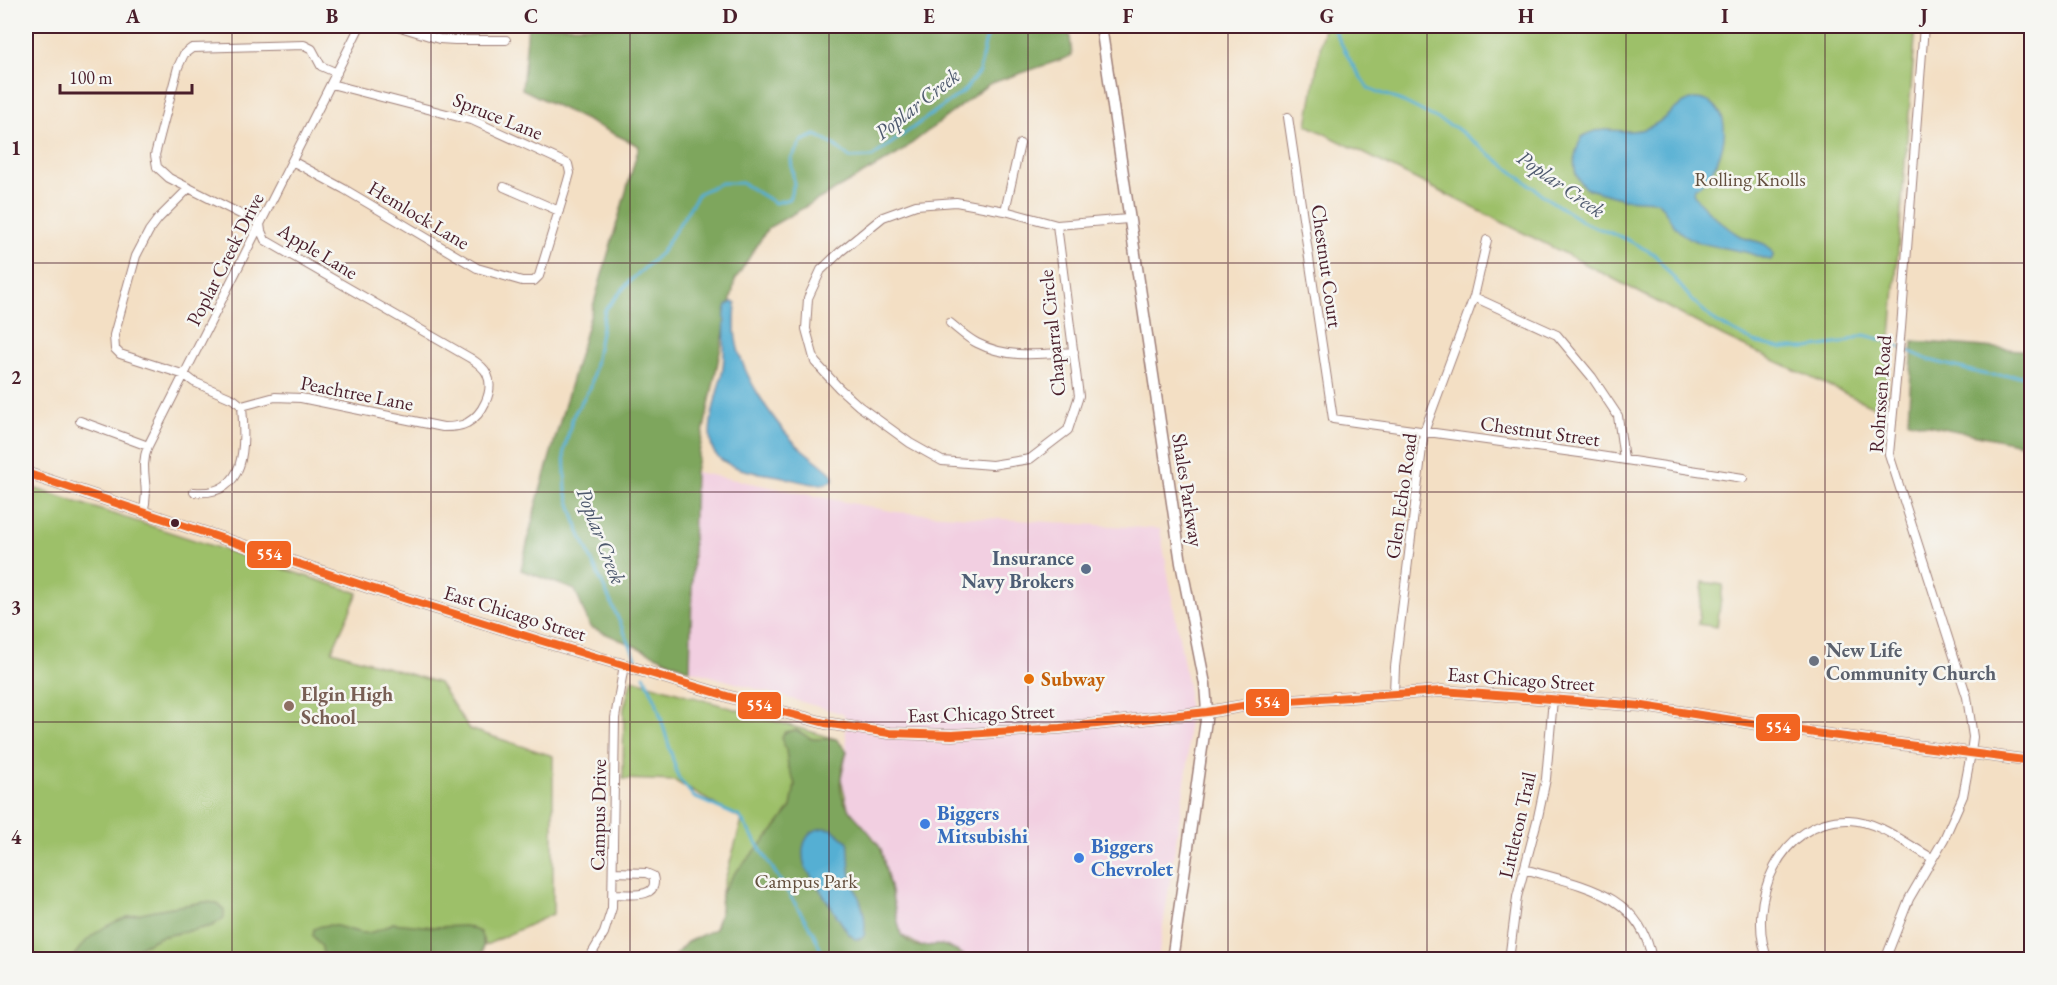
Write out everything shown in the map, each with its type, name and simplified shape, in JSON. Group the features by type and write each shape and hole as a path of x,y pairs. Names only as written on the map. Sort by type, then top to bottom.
{"main road":[{"name":"Shales Parkway","path":"1101,26 1181,563 1205,684 1207,712 1173,960"},
{"name":"East Chicago Street","path":"26,473 392,594 764,707 825,723 889,733 987,734 1079,727 1207,712 1260,703 1442,691 1643,706 1815,733 2031,761"}],"street":[{"path":"26,36 27,26"},
{"name":"Poplar Creek Drive","path":"143,512 147,495 143,466 148,446 360,26"},
{"path":"397,26 439,39 506,40"},
{"name":"Rohrssen Road","path":"1924,26 1889,454 1966,697 1972,737 1971,753"},
{"name":"Apple Lane","path":"337,73 321,66 312,48 304,45 192,48 184,54 178,67 155,154 157,167 162,173 189,188 260,224 265,240 470,358 484,370 488,377 487,396 482,409 466,423"},
{"name":"Spruce Lane","path":"331,84 474,120 568,164 570,173 559,211"},
{"name":"Chestnut Court","path":"1288,117 1333,419"},
{"path":"1005,211 1020,144"},
{"name":"Hemlock Lane","path":"292,161 477,268 512,279 534,281 539,276 559,211"},
{"path":"504,187 559,211"},
{"path":"189,188 158,219 140,247 131,270 114,343 115,349 120,354 185,375 194,382 234,399 242,406 241,454 232,480 216,492 194,492"},
{"name":"Chaparral Circle","path":"1057,225 1079,396 1068,430 1030,459 992,465 942,461 910,443 859,406 815,362 806,328 807,298 821,270 884,217 916,205 956,202 1005,211 1057,225 1128,219"},
{"name":"Glen Echo Road","path":"1394,693 1395,667 1424,432 1474,297 1487,240"},
{"path":"1474,297 1557,335 1593,377 1618,416 1624,459"},
{"path":"950,323 975,342 1000,352 1026,355 1074,352"},
{"name":"Peachtree Lane","path":"242,406 261,400 288,396 443,427 466,423"},
{"name":"Chestnut Street","path":"1333,419 1624,459 1743,478"},
{"path":"80,421 148,446"},
{"name":"Campus Drive","path":"588,960 604,933 614,894 615,718 624,664"},
{"name":"Littleton Trail","path":"1509,960 1516,905 1546,779 1553,699"},
{"path":"1885,960 1909,899 1956,814 1963,795 1971,753"},
{"path":"1768,960 1761,933 1763,900 1776,862 1796,837 1827,823 1847,820 1862,822 1878,827 1932,858"},
{"path":"1524,869 1584,886 1614,899 1638,923 1650,948 1652,960"},
{"path":"614,872 646,873 653,876 655,882 653,889 648,893 614,894"}],"shaded area":[{"path":"695,472 896,512 1160,529 1188,687 1188,763 1158,959 917,959 901,935 881,849 874,837 849,812 841,779 847,751 844,714 690,670"}],"green space":[{"path":"528,26 1069,26 1072,56 989,84 898,154 768,228 735,280 695,472 690,670 590,627 575,590 521,570 536,505 639,146 522,89"},
{"name":"Rolling Knolls","path":"1324,26 1916,26 1885,412 1724,337 1570,256 1307,125"},
{"path":"1913,341 2031,351 2031,446 1908,421"},
{"name":"Elgin High School","path":"27,486 358,593 332,651 439,683 469,729 553,756 553,914 484,946 483,938 482,959 101,959 111,954 127,952 160,937 75,955 72,959 26,959"},
{"path":"1703,582 1723,585 1717,627 1698,624"},
{"name":"Campus Park","path":"632,679 836,739 847,751 841,779 849,812 881,849 901,935 924,948 917,960 665,959 673,957 687,942 715,929 720,914 721,894 742,820 675,781 623,779 624,708"},
{"name":"Campus Park","path":"796,730 812,739 836,739 847,751 840,785 842,797 881,849 901,935 914,945 945,946 970,959 665,960 673,957 687,942 715,929 720,914 721,894 734,874 774,830 791,807 795,784 781,738 785,732"},
{"path":"204,902 217,903 224,910 224,918 212,926 160,937 127,953 111,954 101,959 72,959 83,944 97,932 113,923 148,911"},
{"path":"393,923 433,927 466,926 480,932 483,942 482,959 324,959 322,947 313,936 314,929 327,925 366,933"}],"water":[{"path":"1695,99 1710,103 1720,112 1724,124 1724,139 1713,169 1693,193 1708,211 1730,229 1742,237 1768,247 1774,255 1771,260 1693,240 1676,227 1657,201 1623,199 1585,188 1577,176 1574,163 1582,137 1599,131 1630,131 1647,128 1682,104"},
{"path":"732,302 736,303 735,330 739,352 750,380 785,432 833,475 833,480 828,483 814,484 747,471 724,462 713,449 710,427 723,368 725,312 727,305"},
{"path":"823,828 832,829 848,842 851,875 865,921 864,936 860,939 855,939 848,933 805,867 803,848 807,837"}],"waterway":[{"name":"Poplar Creek","path":"640,667 579,532 566,491 564,451 573,416 591,386 605,310 630,281 661,253 699,193 721,183 742,183 775,203 789,199 794,184 791,159 802,141 816,135 834,145 850,158 872,157 964,91 979,72 991,26"},
{"name":"Poplar Creek","path":"1332,26 1368,88 1404,102 1456,128 1548,199 1585,223 1626,239 1654,254 1692,300 1716,322 1754,342 1780,348 1808,348 1842,343 1864,335 1884,340 1929,360 1987,375 2032,376"},
{"name":"Poplar Creek","path":"644,675 656,701 678,777 694,797 740,817 813,932 825,960"}],"transit line":[{"name":"554","path":"26,473 371,588 539,640 764,707 825,723 889,733 952,735 1060,728 1207,712 1260,703 1442,691 1643,706 1815,733 2032,761"}],"place":[{"name":"Insurance Navy Brokers","path":"1086,569"},
{"name":"New Life Community Church","path":"1814,661"},
{"name":"Subway","path":"1029,679"},
{"name":"Elgin High School","path":"289,706"},
{"name":"Biggers Mitsubishi","path":"925,824"},
{"name":"Biggers Chevrolet","path":"1079,858"}]}
